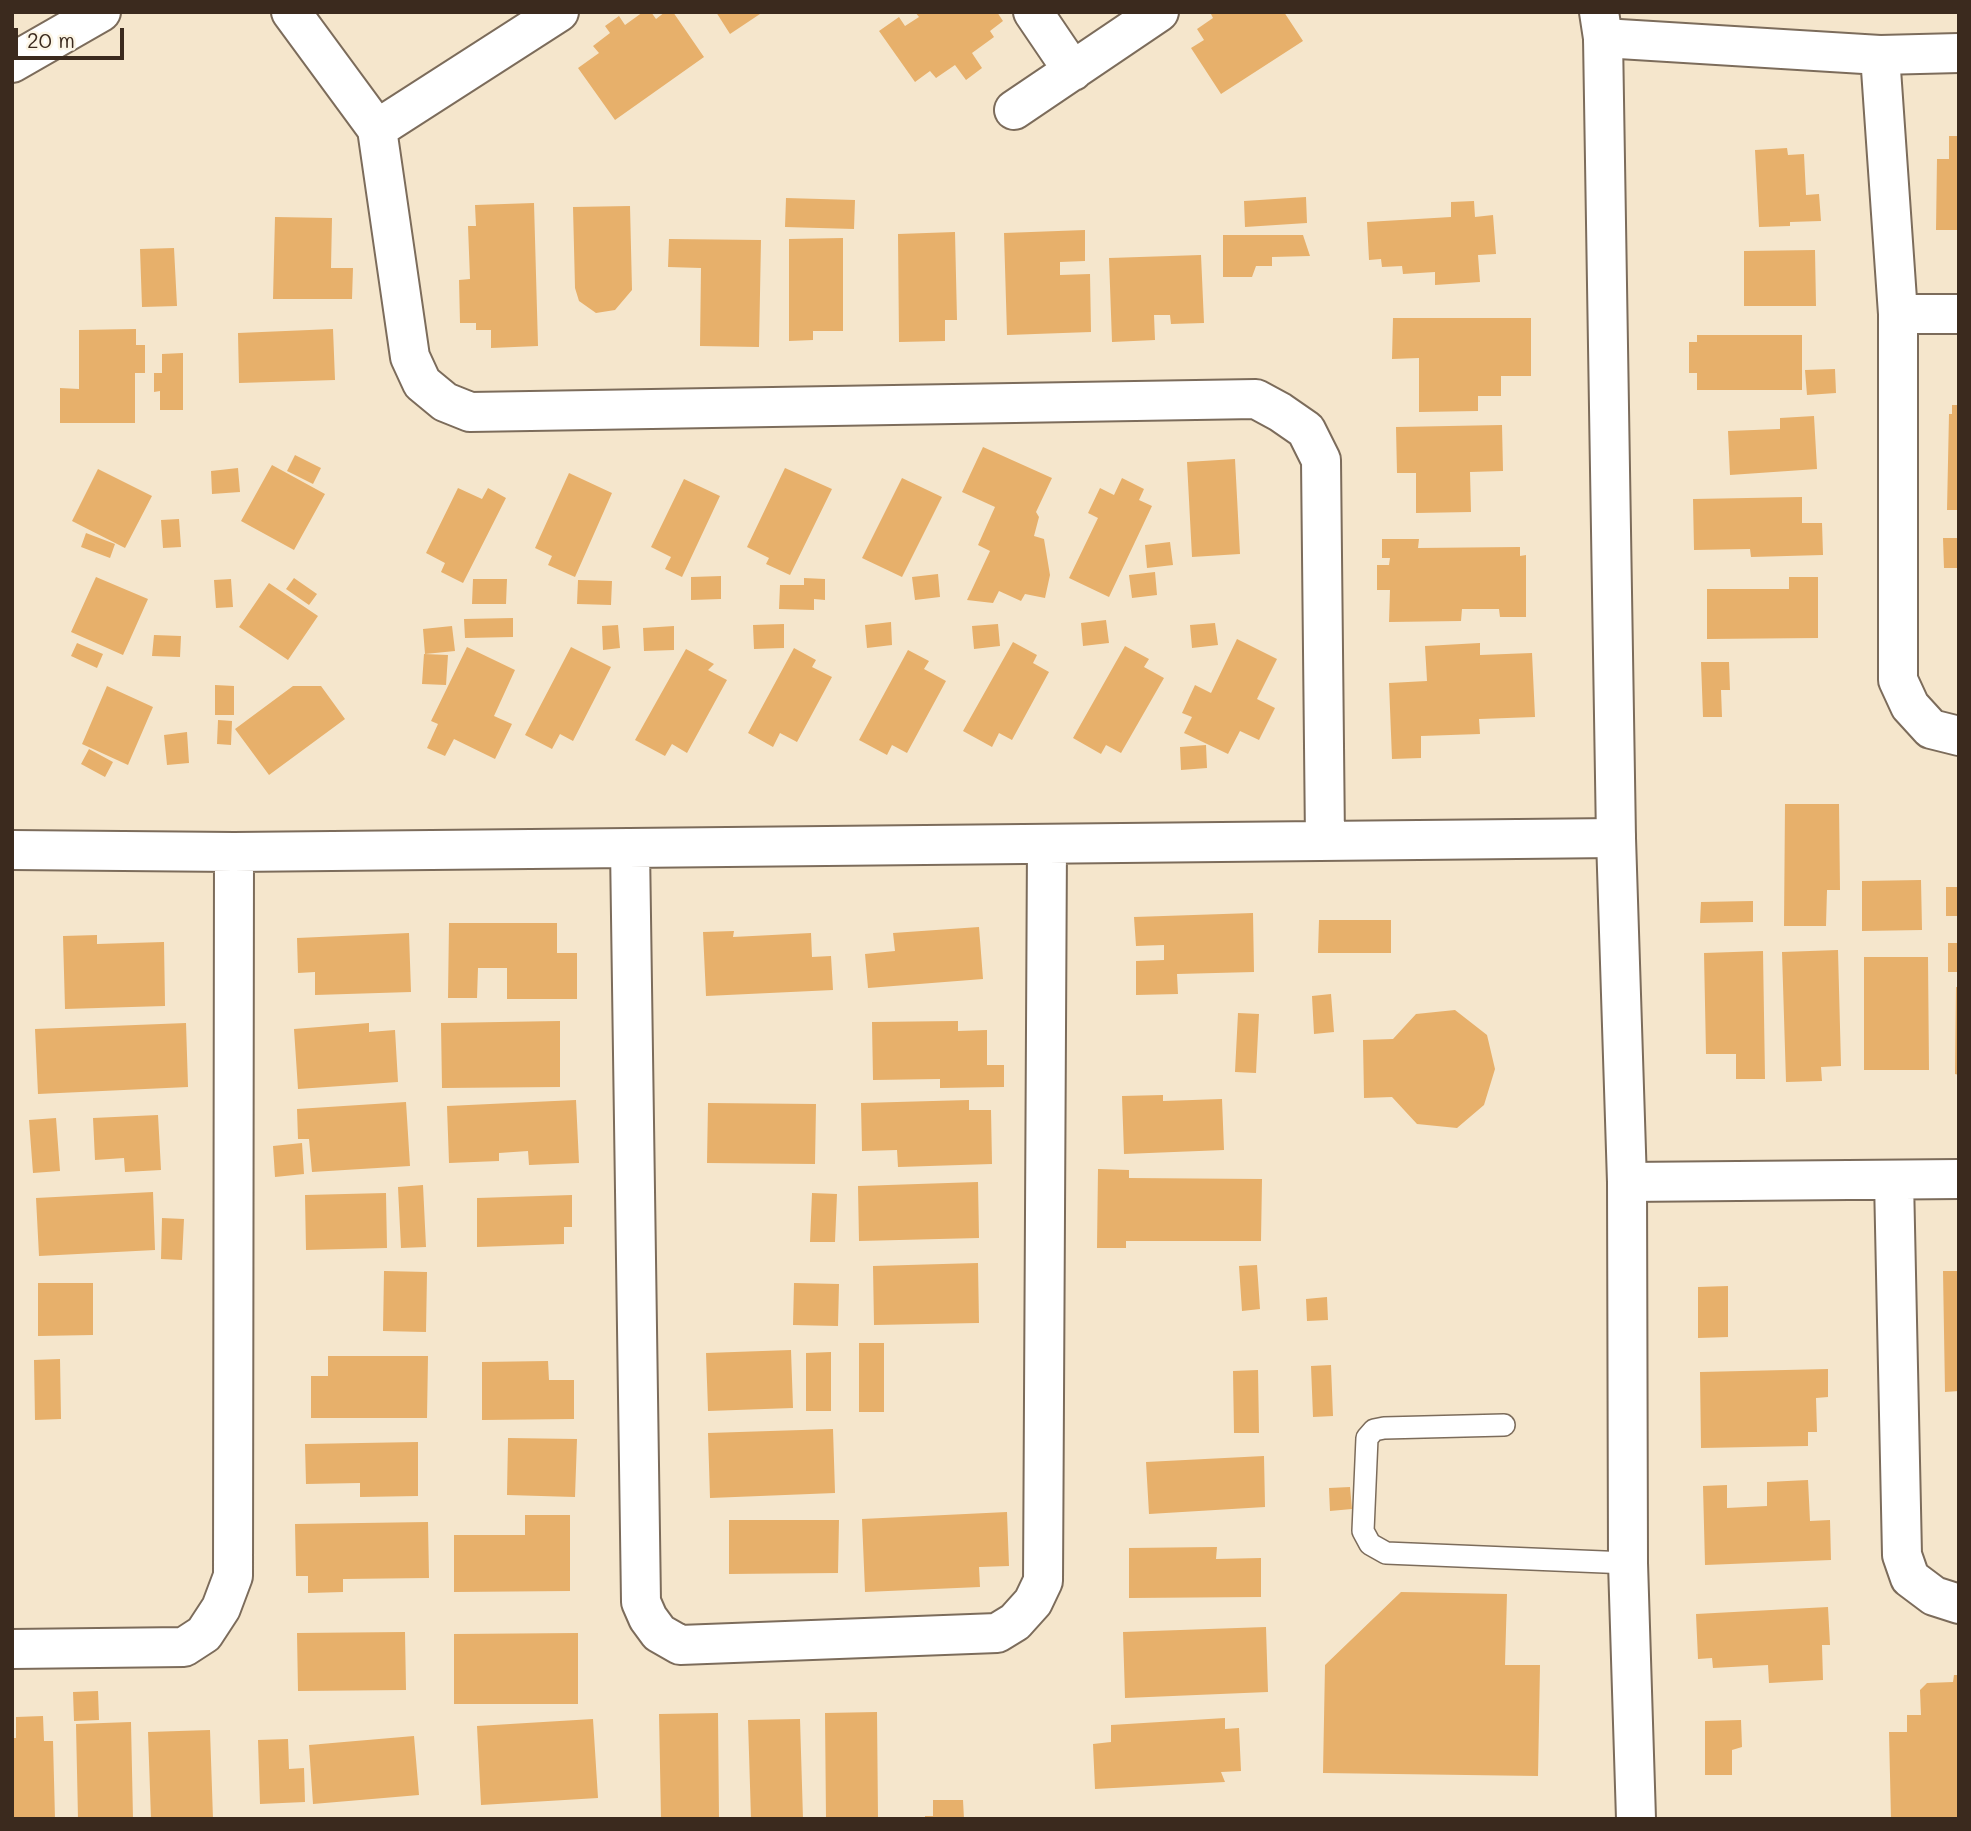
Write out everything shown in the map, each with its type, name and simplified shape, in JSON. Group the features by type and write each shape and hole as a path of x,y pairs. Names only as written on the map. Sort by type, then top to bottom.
{"street":[{"path":"12,63 102,12"},
{"path":"290,12 377,129 410,357 422,383 445,402 470,412 1256,400 1306,430 1321,460 1325,841"},
{"path":"377,129 559,12"},
{"path":"1033,12 1073,71"},
{"path":"1014,110 1159,12"},
{"path":"1636,1819 1628,1563 1627,1182 1616,838 1601,25 1880,55 1959,53"},
{"path":"1880,55 1898,314 1898,680 1910,706 1931,729 1959,736"},
{"path":"1898,314 1959,314"},
{"path":"12,850 234,852 1616,838"},
{"path":"630,848 641,1602 648,1618 660,1633 680,1645 997,1633 1015,1622 1032,1602 1043,1581 1047,844"},
{"path":"12,1649 184,1647 204,1634 221,1608 233,1576 234,852"},
{"path":"1627,1182 1959,1179"},
{"path":"1894,1180 1902,1555 1910,1578 1934,1597 1959,1604"}],"lane":[{"path":"1504,1425 1374,1430 1367,1438 1363,1531 1370,1544 1386,1553 1628,1563"}],"building":[{"path":"643,12 651,12 656,19 665,12 673,12 704,57 615,120 578,68 599,53 593,46 610,33 605,26 619,16 625,25"},
{"path":"716,12 763,12 730,34"},
{"path":"915,12 997,12 1003,21 990,31 994,37 972,53 982,68 966,80 955,65 936,78 930,71 915,82 879,31 899,17 905,26 919,17"},
{"path":"1210,12 1284,12 1303,41 1221,94 1191,48 1204,40 1197,29 1213,18"},
{"path":"1949,136 1959,136 1959,230 1936,230 1937,159 1949,159"},
{"path":"1787,148 1788,155 1804,154 1806,195 1819,194 1821,221 1759,227 1755,150"},
{"path":"1306,197 1307,223 1245,227 1244,201"},
{"path":"786,198 855,200 854,229 785,227"},
{"path":"1474,201 1475,217 1493,215 1496,254 1478,255 1480,282 1435,285 1435,272 1403,274 1402,266 1382,267 1381,259 1369,260 1367,222 1451,217 1451,202"},
{"path":"534,203 538,346 491,348 491,330 476,330 476,323 460,323 459,280 470,279 468,226 476,226 475,205"},
{"path":"630,206 632,290 615,310 596,313 579,301 575,288 573,207"},
{"path":"275,217 332,218 331,268 353,268 352,299 273,299"},
{"path":"1085,230 1085,261 1060,262 1060,275 1090,274 1091,332 1007,335 1004,233"},
{"path":"955,232 957,320 945,320 945,341 899,342 898,234"},
{"path":"1223,235 1303,235 1310,256 1272,257 1272,266 1256,266 1252,277 1223,277"},
{"path":"843,238 843,331 813,331 813,340 789,341 789,239"},
{"path":"669,239 761,240 759,347 700,346 701,268 668,267"},
{"path":"174,248 177,306 142,307 140,249"},
{"path":"1815,250 1816,306 1744,306 1744,251"},
{"path":"1201,255 1204,323 1171,324 1170,315 1154,315 1155,340 1112,342 1109,258"},
{"path":"1393,318 1531,318 1531,376 1501,376 1501,396 1478,396 1478,411 1419,412 1419,358 1392,359"},
{"path":"136,329 136,345 145,345 145,373 135,373 135,423 60,423 60,388 79,389 79,330"},
{"path":"333,329 335,380 239,383 238,333"},
{"path":"1697,335 1802,335 1802,390 1697,390 1697,373 1689,373 1689,342 1697,342"},
{"path":"183,353 183,410 160,410 160,391 154,392 154,373 162,373 162,354"},
{"path":"1835,369 1836,393 1807,395 1805,370"},
{"path":"1952,405 1959,405 1959,510 1947,510 1949,414 1952,414"},
{"path":"1814,416 1817,469 1730,475 1728,431 1780,429 1780,418"},
{"path":"1502,425 1503,471 1470,472 1471,512 1416,513 1416,473 1397,473 1396,427"},
{"path":"983,447 1052,478 1036,512 1039,517 1034,536 1044,539 1050,575 1045,598 1025,594 1021,601 999,591 993,603 967,600 990,551 978,545 995,507 962,492"},
{"path":"295,455 321,468 313,484 287,471"},
{"path":"1235,459 1240,554 1192,557 1187,462"},
{"path":"272,465 325,494 294,550 241,521"},
{"path":"238,468 240,492 212,494 211,471"},
{"path":"785,468 832,489 790,575 766,564 769,558 747,547"},
{"path":"98,469 152,496 125,548 72,521"},
{"path":"569,473 612,493 575,577 548,565 552,556 535,548"},
{"path":"902,478 942,497 902,577 862,558"},
{"path":"1122,478 1144,489 1139,500 1152,506 1109,597 1069,578 1098,518 1088,513 1100,488 1114,495"},
{"path":"684,479 720,496 682,577 665,569 671,557 651,547"},
{"path":"458,488 482,499 488,488 506,498 463,583 441,572 445,563 426,553"},
{"path":"1802,497 1802,523 1822,523 1823,555 1751,557 1750,549 1694,550 1693,499"},
{"path":"179,519 181,547 163,548 161,520"},
{"path":"86,533 115,544 110,558 81,547"},
{"path":"1943,538 1959,538 1959,568 1944,568"},
{"path":"1382,539 1419,539 1418,548 1520,547 1520,556 1526,555 1526,617 1500,617 1499,609 1462,609 1461,621 1389,622 1390,590 1377,590 1377,565 1389,565 1390,558 1382,558"},
{"path":"1170,542 1173,565 1147,568 1145,545"},
{"path":"1155,572 1157,595 1132,598 1129,575"},
{"path":"938,574 940,597 915,600 912,577"},
{"path":"721,576 721,599 691,600 691,577"},
{"path":"96,577 148,599 123,655 71,632"},
{"path":"1789,577 1818,577 1818,638 1707,639 1707,589 1789,589"},
{"path":"294,578 317,594 309,605 286,589"},
{"path":"804,578 825,579 825,600 814,599 814,610 779,609 780,585 804,585"},
{"path":"231,579 233,607 216,608 214,580"},
{"path":"473,579 507,579 506,604 472,604"},
{"path":"578,580 612,581 611,605 577,604"},
{"path":"269,583 318,616 288,660 239,627"},
{"path":"513,618 513,637 465,638 464,619"},
{"path":"1106,620 1109,643 1083,646 1081,623"},
{"path":"891,622 892,645 867,648 865,625"},
{"path":"1215,623 1218,645 1192,648 1190,625"},
{"path":"784,624 784,648 754,649 753,625"},
{"path":"998,624 1000,646 974,649 972,626"},
{"path":"618,625 620,648 603,650 602,626"},
{"path":"452,626 455,651 425,654 423,629"},
{"path":"674,626 674,650 644,651 643,628"},
{"path":"154,635 181,636 180,657 152,656"},
{"path":"1237,639 1277,659 1257,699 1275,708 1259,740 1240,731 1228,754 1184,733 1192,717 1182,713 1195,685 1211,693"},
{"path":"1013,642 1037,655 1033,663 1049,672 1012,740 999,733 992,747 963,731"},
{"path":"77,643 103,654 97,668 71,656"},
{"path":"1480,643 1480,655 1532,653 1535,717 1479,719 1480,734 1421,736 1421,758 1392,759 1389,683 1427,681 1425,646"},
{"path":"1125,646 1149,659 1144,667 1164,678 1121,753 1106,745 1101,754 1073,738"},
{"path":"467,647 515,670 494,716 512,724 495,759 454,739 445,756 427,748 438,724 431,721"},
{"path":"571,647 611,667 573,741 560,734 552,749 525,735"},
{"path":"794,648 816,660 812,667 832,677 797,742 780,733 773,747 748,733"},
{"path":"686,649 714,664 708,670 727,680 687,753 672,744 665,756 635,740"},
{"path":"908,650 929,661 924,669 946,681 907,753 892,745 887,755 859,740"},
{"path":"424,654 448,655 446,685 422,684"},
{"path":"1701,662 1729,662 1730,690 1721,690 1722,717 1703,717"},
{"path":"215,685 234,686 234,715 215,715"},
{"path":"107,686 153,707 128,765 82,744"},
{"path":"293,686 321,686 345,719 269,775 235,729"},
{"path":"218,720 232,721 231,745 217,744"},
{"path":"187,732 189,763 167,765 164,735"},
{"path":"1206,745 1207,768 1181,770 1180,747"},
{"path":"89,749 113,762 105,777 81,764"},
{"path":"1785,804 1839,804 1840,890 1827,890 1826,926 1784,926"},
{"path":"1921,880 1922,930 1862,931 1862,881"},
{"path":"1946,887 1959,887 1959,916 1946,916"},
{"path":"1753,901 1753,922 1700,923 1701,902"},
{"path":"1253,913 1254,972 1177,974 1178,994 1136,995 1136,961 1164,960 1164,945 1136,946 1134,917"},
{"path":"1319,920 1391,920 1391,953 1318,953"},
{"path":"449,923 557,923 557,953 577,953 577,999 507,999 507,968 478,968 477,998 448,998"},
{"path":"979,927 983,979 868,988 865,954 895,951 893,933"},
{"path":"734,931 733,937 811,933 812,957 831,956 833,990 706,996 703,932"},
{"path":"409,933 411,992 315,995 315,972 298,973 297,938"},
{"path":"97,935 97,944 164,942 165,1006 65,1009 63,936"},
{"path":"1948,943 1959,943 1959,972 1948,972"},
{"path":"1838,950 1841,1066 1821,1067 1822,1081 1786,1082 1782,952"},
{"path":"1763,951 1765,1079 1736,1079 1736,1054 1706,1054 1704,953"},
{"path":"1864,957 1928,957 1929,1070 1864,1070"},
{"path":"1956,987 1959,987 1959,1075 1955,1074"},
{"path":"1331,994 1334,1032 1314,1034 1312,996"},
{"path":"1455,1010 1487,1035 1495,1069 1484,1105 1457,1128 1417,1124 1392,1097 1364,1098 1363,1040 1393,1039 1416,1014"},
{"path":"1238,1013 1259,1014 1256,1073 1235,1072"},
{"path":"560,1021 560,1087 442,1088 441,1023"},
{"path":"958,1021 958,1031 987,1030 987,1065 1004,1065 1004,1087 940,1088 940,1079 873,1080 872,1022"},
{"path":"186,1023 188,1087 38,1094 35,1029"},
{"path":"369,1023 369,1032 395,1030 398,1082 298,1089 294,1029"},
{"path":"1163,1095 1163,1101 1222,1099 1224,1150 1124,1154 1122,1096"},
{"path":"576,1100 579,1163 529,1165 528,1151 499,1153 499,1161 449,1163 447,1106"},
{"path":"969,1100 969,1110 991,1110 992,1164 898,1167 897,1150 862,1151 861,1103"},
{"path":"406,1102 410,1166 312,1172 309,1139 298,1139 297,1109"},
{"path":"708,1103 816,1104 815,1164 707,1163"},
{"path":"158,1115 161,1170 125,1172 124,1158 95,1160 93,1118"},
{"path":"56,1118 60,1171 33,1173 29,1120"},
{"path":"302,1143 304,1174 275,1177 273,1146"},
{"path":"1098,1169 1129,1170 1129,1178 1262,1179 1261,1241 1126,1241 1126,1248 1097,1248"},
{"path":"978,1182 979,1238 859,1241 858,1186"},
{"path":"423,1185 426,1247 401,1248 398,1187"},
{"path":"153,1192 155,1250 39,1256 36,1198"},
{"path":"386,1193 387,1248 306,1250 305,1195"},
{"path":"812,1193 837,1194 835,1242 810,1242"},
{"path":"572,1195 572,1227 564,1227 564,1244 477,1247 477,1198"},
{"path":"162,1218 184,1219 182,1260 161,1259"},
{"path":"978,1263 979,1323 874,1325 873,1266"},
{"path":"1257,1265 1260,1309 1242,1311 1239,1266"},
{"path":"384,1271 427,1272 426,1332 383,1331"},
{"path":"1943,1271 1959,1271 1959,1391 1945,1392"},
{"path":"38,1283 93,1283 93,1335 38,1336"},
{"path":"794,1283 839,1284 838,1326 793,1325"},
{"path":"1728,1286 1728,1337 1698,1338 1698,1287"},
{"path":"1327,1297 1328,1320 1307,1321 1306,1299"},
{"path":"859,1343 884,1343 884,1412 859,1412"},
{"path":"791,1350 793,1408 708,1411 706,1353"},
{"path":"831,1352 831,1411 806,1411 806,1353"},
{"path":"328,1356 428,1356 427,1418 311,1418 311,1376 328,1376"},
{"path":"60,1359 61,1419 35,1420 34,1360"},
{"path":"548,1361 549,1380 574,1380 574,1419 482,1420 482,1362"},
{"path":"1331,1365 1333,1416 1313,1417 1311,1366"},
{"path":"1828,1369 1828,1397 1816,1398 1817,1432 1808,1432 1808,1446 1701,1448 1700,1372"},
{"path":"1258,1370 1259,1433 1234,1433 1233,1371"},
{"path":"833,1429 835,1493 710,1498 708,1433"},
{"path":"508,1438 577,1439 575,1497 507,1495"},
{"path":"418,1442 418,1496 360,1497 360,1483 306,1484 305,1444"},
{"path":"1264,1456 1265,1507 1149,1514 1146,1462"},
{"path":"1808,1480 1810,1521 1830,1520 1831,1560 1705,1565 1703,1486 1727,1485 1727,1508 1767,1506 1767,1482"},
{"path":"1350,1487 1352,1509 1330,1511 1329,1488"},
{"path":"1007,1512 1009,1566 979,1567 980,1587 865,1592 862,1519"},
{"path":"525,1515 570,1515 570,1591 454,1592 454,1535 525,1535"},
{"path":"729,1520 839,1520 838,1573 729,1574"},
{"path":"428,1522 429,1578 343,1579 343,1592 308,1593 308,1576 296,1576 295,1524"},
{"path":"1217,1547 1216,1559 1261,1558 1261,1597 1129,1598 1129,1548"},
{"path":"1401,1592 1507,1594 1505,1665 1540,1665 1538,1776 1323,1773 1325,1665"},
{"path":"1828,1607 1830,1645 1822,1645 1823,1680 1769,1683 1768,1665 1713,1668 1712,1658 1698,1659 1696,1614"},
{"path":"1266,1627 1268,1692 1125,1698 1123,1632"},
{"path":"405,1632 406,1690 298,1691 297,1633"},
{"path":"578,1633 578,1704 454,1704 454,1634"},
{"path":"1954,1675 1959,1675 1959,1819 1891,1819 1889,1732 1907,1732 1907,1715 1921,1715 1920,1690 1927,1683 1953,1682"},
{"path":"98,1691 99,1720 74,1721 73,1692"},
{"path":"877,1712 878,1819 826,1819 825,1713"},
{"path":"718,1713 719,1819 661,1819 659,1714"},
{"path":"43,1716 44,1741 53,1741 55,1819 12,1819 12,1738 16,1738 16,1717"},
{"path":"1225,1718 1225,1729 1239,1728 1241,1771 1221,1772 1225,1782 1095,1789 1093,1744 1111,1742 1111,1725"},
{"path":"593,1719 598,1798 481,1805 477,1726"},
{"path":"800,1719 803,1819 751,1819 748,1720"},
{"path":"1741,1720 1742,1747 1732,1750 1732,1775 1705,1775 1705,1721"},
{"path":"131,1722 133,1819 78,1819 76,1724"},
{"path":"210,1730 213,1819 151,1819 148,1732"},
{"path":"414,1736 419,1795 313,1804 309,1745"},
{"path":"288,1739 289,1769 304,1768 305,1802 260,1804 258,1740"},
{"path":"933,1800 963,1800 964,1819 925,1819 925,1816 933,1816"}]}
